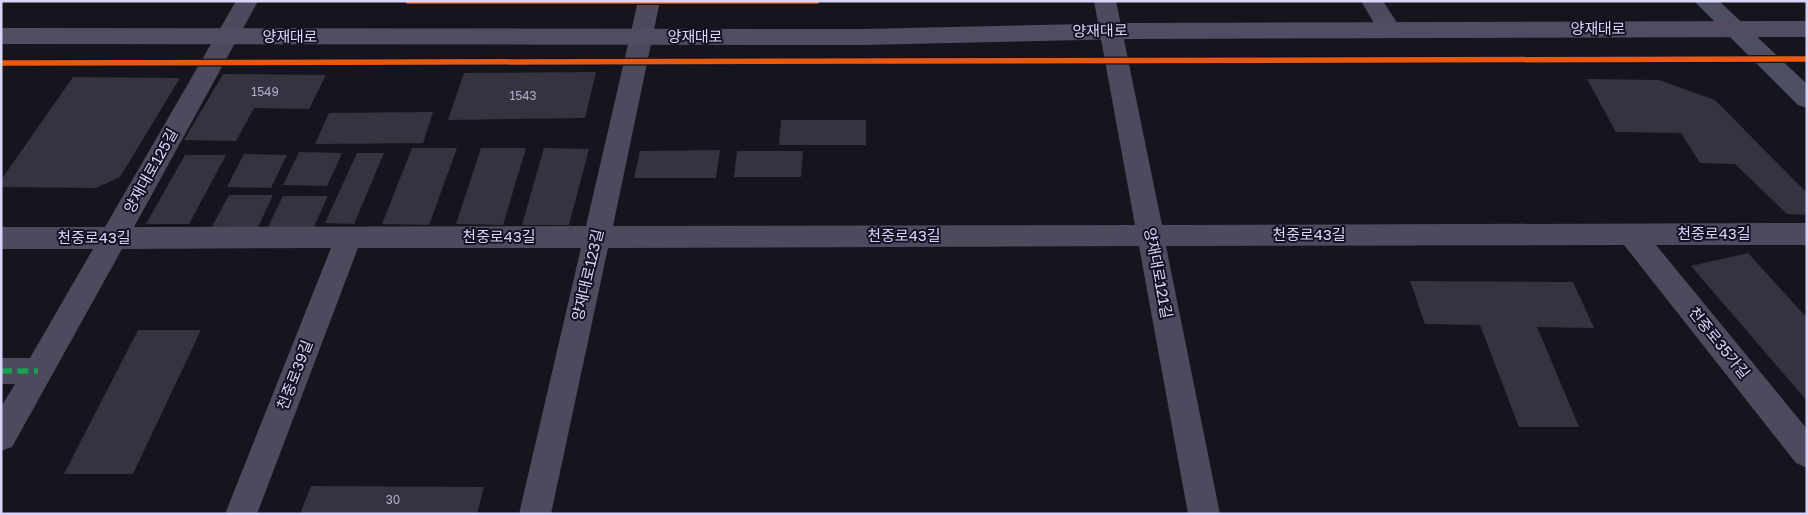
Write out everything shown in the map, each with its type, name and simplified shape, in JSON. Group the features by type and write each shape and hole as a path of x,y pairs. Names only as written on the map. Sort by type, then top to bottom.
{"main road":[{"path":"1705,1 1807,99"},
{"name":"양재대로","path":"1,36 863,37 1111,31 1807,29"}],"street":[{"name":"양재대로125길","path":"1,437 247,1"},
{"name":"양재대로123길","path":"535,514 649,1"},
{"name":"양재대로121길","path":"1105,1 1204,514"},
{"path":"1372,1 1389,29"},
{"name":"천중로35가길","path":"1631,234 1807,452"},
{"name":"천중로43길","path":"1,238 1807,234"},
{"name":"천중로39길","path":"241,514 349,237"},
{"path":"1,371 38,371"}],"building":[{"path":"596,72 585,118 448,120 464,73"},
{"path":"223,74 326,75 309,109 254,108 236,141 184,140"},
{"path":"73,77 180,78 120,177 96,188 1,187 1,180"},
{"path":"1587,79 1659,80 1715,100 1807,193 1807,215 1787,214 1735,164 1700,163 1681,133 1616,132"},
{"path":"433,112 423,143 315,144 329,113"},
{"path":"781,120 866,120 866,145 779,145"},
{"path":"412,148 457,148 429,225 382,224"},
{"path":"481,148 526,148 503,225 456,224"},
{"path":"544,148 589,149 569,225 522,225"},
{"path":"720,150 716,178 634,178 640,151"},
{"path":"737,151 803,151 801,177 734,177"},
{"path":"299,152 342,153 327,186 283,185"},
{"path":"357,153 384,153 354,224 325,223"},
{"path":"244,154 287,155 271,188 227,187"},
{"path":"185,155 226,155 189,224 146,224"},
{"path":"229,195 273,195 256,231 210,230"},
{"path":"283,196 328,196 312,231 266,231"},
{"path":"1748,253 1807,318 1807,401 1691,266"},
{"path":"1410,281 1573,282 1594,328 1537,327 1579,427 1519,427 1480,325 1425,324"},
{"path":"138,330 201,330 133,474 64,474"},
{"path":"311,486 484,487 477,514 300,514"}],"marked path":[{"path":"1,371 38,371"}],"cycle path":[{"path":"408,1 817,1"},
{"path":"1,63 1807,59"}]}
